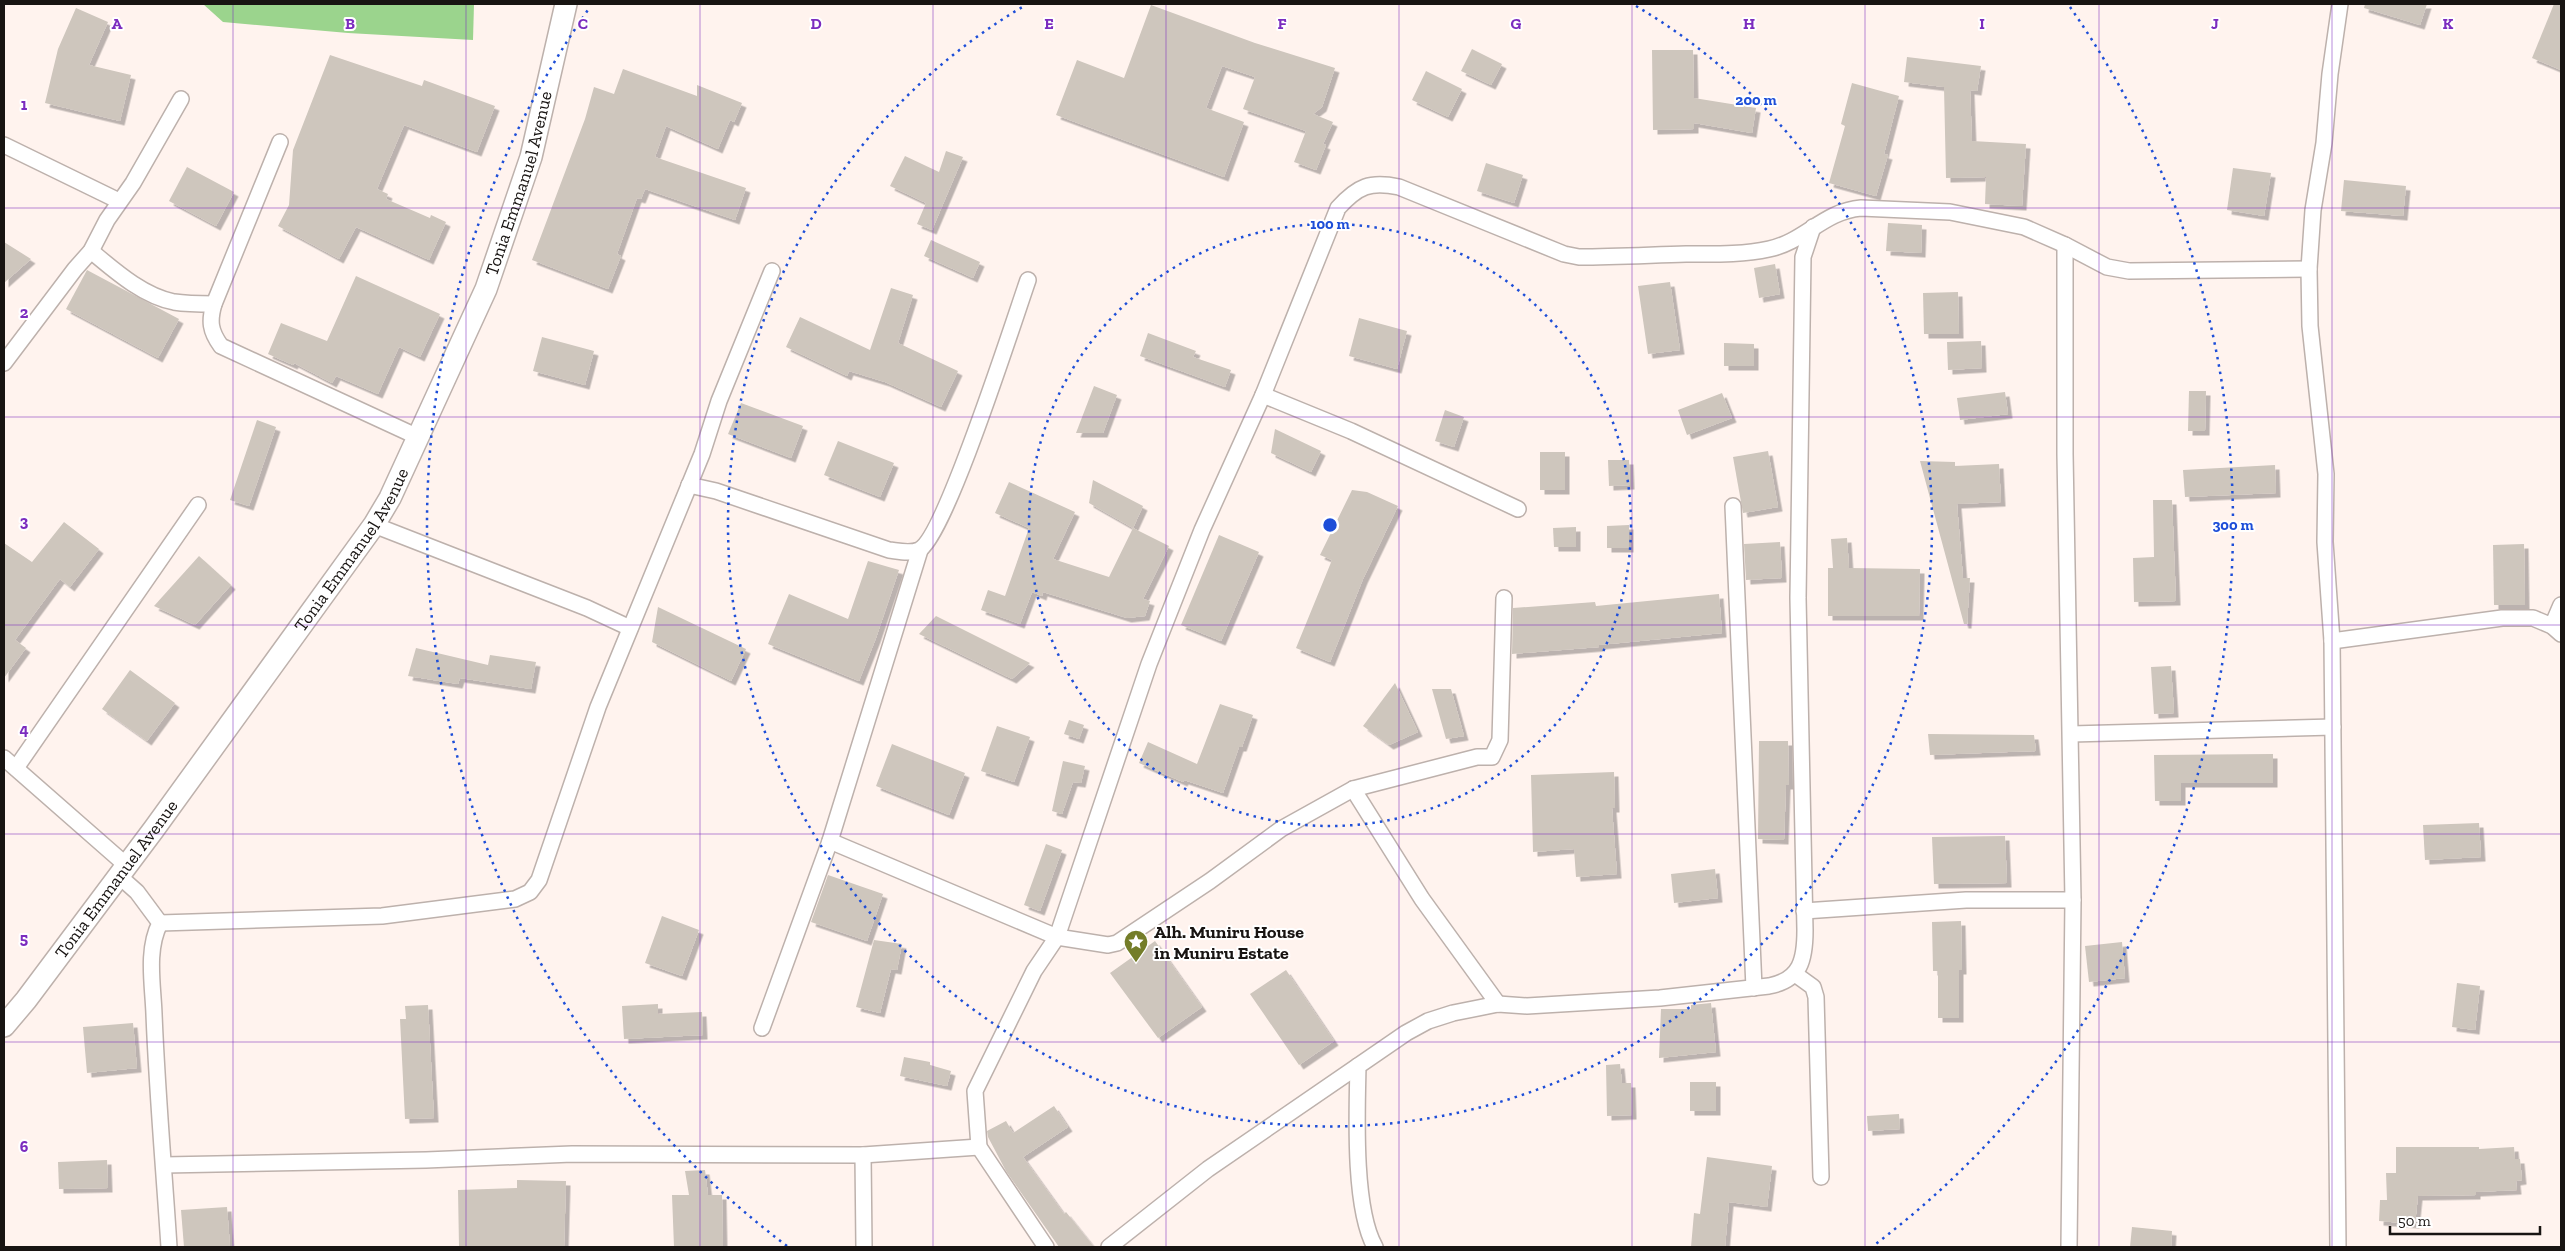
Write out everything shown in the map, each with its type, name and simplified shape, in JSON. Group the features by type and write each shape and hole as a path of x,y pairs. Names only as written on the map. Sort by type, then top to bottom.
{"street":[{"name":"Tonia Emmanuel Avenue","path":"4,1026 26,1000 122,870 374,525 390,498 486,289 531,157 566,4"},
{"path":"2338,1247 2332,641 2325,542 2326,474 2310,326 2309,269 2312,210 2324,143 2330,74 2340,4"},
{"path":"4,363 91,251 119,200 133,183 181,99"},
{"path":"280,142 214,304 210,323 214,336 221,346 418,437"},
{"path":"4,145 119,200"},
{"path":"1046,1247 979,1147 975,1092 1034,971 1057,937 1149,664 1202,530 1263,396 1338,208 1352,193 1364,186 1382,183 1399,187 1564,254 1579,257 1740,253 1782,245 1832,214 1847,209 1861,208 1950,212 2024,227 2065,245 2106,267 2129,271 2309,269"},
{"path":"1109,1247 1208,1169 1406,1033 1428,1021 1453,1013 1498,1004 1527,1006 1660,998 1754,988 1784,984 1795,974 1802,963 1805,947 1798,598 1802,465 1803,257 1813,227"},
{"path":"1782,245 1803,257"},
{"path":"2065,245 2065,454 2073,900 2069,1247"},
{"path":"91,251 112,269 141,288 172,302 214,304"},
{"path":"160,924 382,916 515,898 530,892 539,880 598,707 689,485 719,401 772,271"},
{"path":"762,1028 830,841 920,550 930,539 956,485 1028,280"},
{"path":"1263,396 1351,431 1518,509"},
{"path":"689,485 716,491 889,550 908,552 920,550"},
{"path":"16,768 198,505"},
{"path":"1733,506 1754,988"},
{"path":"374,525 587,608 630,628"},
{"path":"830,841 1057,937 1108,945 1117,944 1210,881 1281,829 1353,789 1477,757 1492,757 1500,740 1504,598"},
{"path":"2332,641 2502,618 2533,618 2556,630 2561,605"},
{"path":"2071,734 2333,727"},
{"path":"4,758 122,870 160,924"},
{"path":"1353,789 1422,899 1498,1004"},
{"path":"1804,911 1966,900 2073,900"},
{"path":"160,924 153,936 152,955 169,1247"},
{"path":"1795,974 1813,987 1816,997 1821,1177"},
{"path":"1358,1066 1357,1158 1360,1192 1370,1239 1375,1247"},
{"path":"164,1165 426,1160 572,1154 863,1155 979,1147"},
{"path":"863,1155 864,1247"}],"green space":[{"path":"203,4 474,4 473,40 348,33 223,22"}],"building":[{"path":"2365,4 2427,4 2420,25 2364,8"},
{"path":"2554,4 2561,4 2561,70 2532,58"},
{"path":"1151,5 1255,43 1335,68 1322,107 1313,114 1333,122 1323,144 1326,145 1316,170 1294,162 1306,131 1243,109 1255,77 1222,66 1206,108 1244,122 1224,177 1056,115 1077,60 1124,78"},
{"path":"76,8 108,22 89,65 131,75 120,121 45,103 58,49"},
{"path":"1472,49 1502,64 1491,85 1461,71"},
{"path":"1652,50 1693,50 1694,98 1756,108 1752,133 1694,123 1694,129 1653,130"},
{"path":"330,55 422,86 424,80 495,106 477,152 404,125 377,189 388,194 386,199 430,218 431,215 446,222 429,260 356,227 339,259 278,226 289,205 293,150"},
{"path":"1907,57 1981,66 1977,91 1970,90 1972,141 2026,144 2022,206 1985,204 1986,177 1946,178 1944,87 1904,82"},
{"path":"623,69 697,96 697,85 742,103 734,122 730,120 718,149 666,126 655,157 746,188 735,220 645,189 641,199 637,198 617,254 621,256 608,289 532,260 585,119 594,87 614,94"},
{"path":"1426,71 1462,89 1448,117 1412,100"},
{"path":"1852,83 1899,96 1884,154 1888,155 1876,196 1829,183 1845,126 1841,124"},
{"path":"946,151 963,157 932,230 917,224 926,203 890,186 905,156 939,172"},
{"path":"1486,163 1523,175 1514,203 1477,191"},
{"path":"187,167 234,192 216,226 169,201"},
{"path":"2233,168 2271,173 2264,216 2227,210"},
{"path":"2344,180 2406,186 2403,216 2341,211"},
{"path":"1888,223 1922,225 1921,253 1886,251"},
{"path":"931,240 980,262 973,278 924,256"},
{"path":"4,242 31,259 4,283"},
{"path":"1775,264 1780,294 1759,298 1754,268"},
{"path":"87,270 179,319 158,358 66,309"},
{"path":"356,276 440,314 420,357 399,347 378,394 336,376 332,383 294,363 293,365 268,354 281,323 327,341"},
{"path":"1670,282 1680,350 1648,354 1638,286"},
{"path":"891,288 913,295 898,343 958,371 941,407 885,382 849,371 847,376 786,347 800,317 870,350"},
{"path":"1958,292 1959,334 1924,334 1923,293"},
{"path":"1359,318 1407,331 1397,369 1349,356"},
{"path":"1148,333 1196,351 1193,357 1231,370 1225,387 1140,356"},
{"path":"542,337 594,351 585,385 533,371"},
{"path":"1981,341 1982,368 1948,370 1947,342"},
{"path":"1724,343 1754,344 1754,366 1724,366"},
{"path":"1094,386 1117,395 1103,433 1076,433"},
{"path":"2189,391 2206,391 2205,431 2188,431"},
{"path":"2005,392 2008,414 1960,420 1957,398"},
{"path":"1722,393 1732,418 1687,435 1678,410"},
{"path":"741,403 803,426 791,458 728,434"},
{"path":"1445,410 1464,417 1454,447 1435,441"},
{"path":"257,420 276,427 249,506 230,500"},
{"path":"1275,429 1321,451 1311,472 1271,453"},
{"path":"838,441 894,463 880,497 824,475"},
{"path":"1768,451 1778,507 1743,513 1733,457"},
{"path":"1540,452 1565,452 1565,490 1540,490"},
{"path":"1608,460 1629,460 1630,485 1609,486"},
{"path":"1920,461 1955,462 1955,466 1999,464 2001,502 1957,504 1963,578 1970,578 1967,624 1964,624"},
{"path":"2275,465 2276,493 2185,497 2183,470"},
{"path":"1093,480 1143,506 1133,528 1089,503"},
{"path":"1009,482 1075,512 1053,559 1109,577 1133,528 1169,546 1143,599 1150,601 1145,616 1127,618 1043,592 1042,596 1032,592 1020,624 981,610 988,590 1005,596 1029,528 995,513"},
{"path":"1352,490 1367,492 1398,506 1363,579 1330,662 1296,648 1332,560 1320,555"},
{"path":"2153,500 2172,500 2176,601 2134,602 2133,558 2154,557"},
{"path":"64,522 99,549 70,587 60,579 15,640 26,648 4,678 4,543 32,562"},
{"path":"1629,525 1629,548 1607,548 1607,526"},
{"path":"1576,527 1576,547 1554,547 1553,528"},
{"path":"1219,535 1259,552 1221,641 1181,625"},
{"path":"1847,538 1849,568 1920,569 1919,616 1828,616 1828,568 1833,568 1831,539"},
{"path":"1780,542 1782,578 1746,580 1744,544"},
{"path":"2524,544 2525,605 2494,605 2493,545"},
{"path":"199,556 231,585 195,625 154,606"},
{"path":"868,561 899,570 859,681 768,644 789,594 848,619"},
{"path":"1719,594 1722,633 1599,645 1599,647 1512,654 1513,608 1595,602 1596,606"},
{"path":"658,607 746,649 731,681 652,642"},
{"path":"936,616 1030,663 1012,679 919,634"},
{"path":"416,648 488,665 490,655 536,662 531,689 460,678 458,684 408,676"},
{"path":"2171,666 2174,713 2154,714 2151,667"},
{"path":"130,670 175,703 147,741 102,709"},
{"path":"1395,683 1418,732 1389,745 1363,726"},
{"path":"1432,689 1451,689 1464,736 1446,739"},
{"path":"1220,704 1253,715 1242,747 1239,747 1223,793 1184,780 1183,782 1139,763 1148,742 1197,764"},
{"path":"1069,720 1084,725 1079,739 1064,734"},
{"path":"997,726 1030,737 1014,782 981,771"},
{"path":"1928,734 2034,735 2036,751 1930,755"},
{"path":"1759,741 1788,741 1789,785 1786,785 1784,840 1758,839"},
{"path":"892,744 965,773 949,815 876,786"},
{"path":"2273,754 2273,783 2181,783 2181,801 2155,801 2154,755"},
{"path":"1063,761 1085,766 1081,783 1073,782 1062,814 1052,811"},
{"path":"1614,772 1615,808 1612,808 1617,874 1576,877 1574,849 1533,852 1531,775"},
{"path":"2479,823 2481,857 2425,860 2423,825"},
{"path":"2005,836 2007,883 1934,884 1932,837"},
{"path":"1046,844 1062,850 1040,911 1024,905"},
{"path":"1715,869 1718,898 1674,903 1671,874"},
{"path":"828,875 883,894 867,941 811,922"},
{"path":"662,916 699,930 682,976 645,963"},
{"path":"1961,921 1962,970 1959,970 1959,1018 1938,1018 1938,971 1933,971 1932,922"},
{"path":"874,940 902,944 897,970 891,969 880,1013 856,1007"},
{"path":"1155,941 1202,1007 1158,1038 1110,973"},
{"path":"2122,942 2125,978 2089,982 2085,946"},
{"path":"1286,970 1334,1041 1299,1065 1250,994"},
{"path":"2457,983 2480,986 2475,1030 2452,1027"},
{"path":"1711,1003 1716,1052 1659,1058 1661,1009 1691,1009 1691,1005"},
{"path":"658,1004 658,1014 702,1012 703,1035 624,1039 622,1006"},
{"path":"428,1005 434,1118 405,1119 400,1019 406,1019 405,1006"},
{"path":"133,1023 137,1068 87,1073 83,1027"},
{"path":"904,1057 930,1062 930,1065 951,1071 947,1086 900,1076"},
{"path":"1620,1064 1622,1083 1631,1083 1632,1115 1607,1116 1606,1065"},
{"path":"1690,1082 1716,1082 1716,1111 1690,1111"},
{"path":"1054,1106 1068,1127 1023,1157 1064,1214 1066,1212 1094,1247 1059,1247 1006,1171 988,1137 987,1131 1006,1121 1013,1133"},
{"path":"1899,1114 1900,1129 1868,1131 1867,1116"},
{"path":"2396,1147 2479,1147 2479,1149 2514,1147 2515,1159 2520,1159 2522,1180 2516,1181 2517,1190 2476,1192 2476,1195 2418,1196 2415,1224 2379,1221 2380,1200 2387,1200 2386,1173 2396,1173"},
{"path":"1707,1157 1772,1166 1767,1207 1729,1202 1725,1247 1691,1247 1694,1213 1700,1214"},
{"path":"107,1160 108,1188 59,1189 58,1162"},
{"path":"705,1170 708,1195 722,1195 723,1247 674,1247 672,1195 689,1195 685,1171"},
{"path":"517,1180 566,1181 564,1247 459,1247 458,1190 517,1188"},
{"path":"227,1207 230,1247 184,1247 181,1210"},
{"path":"2132,1227 2172,1231 2171,1247 2130,1247"}],"place":[{"name":"Alh. Muniru House in Muniru Estate","path":"1136,963"}]}
